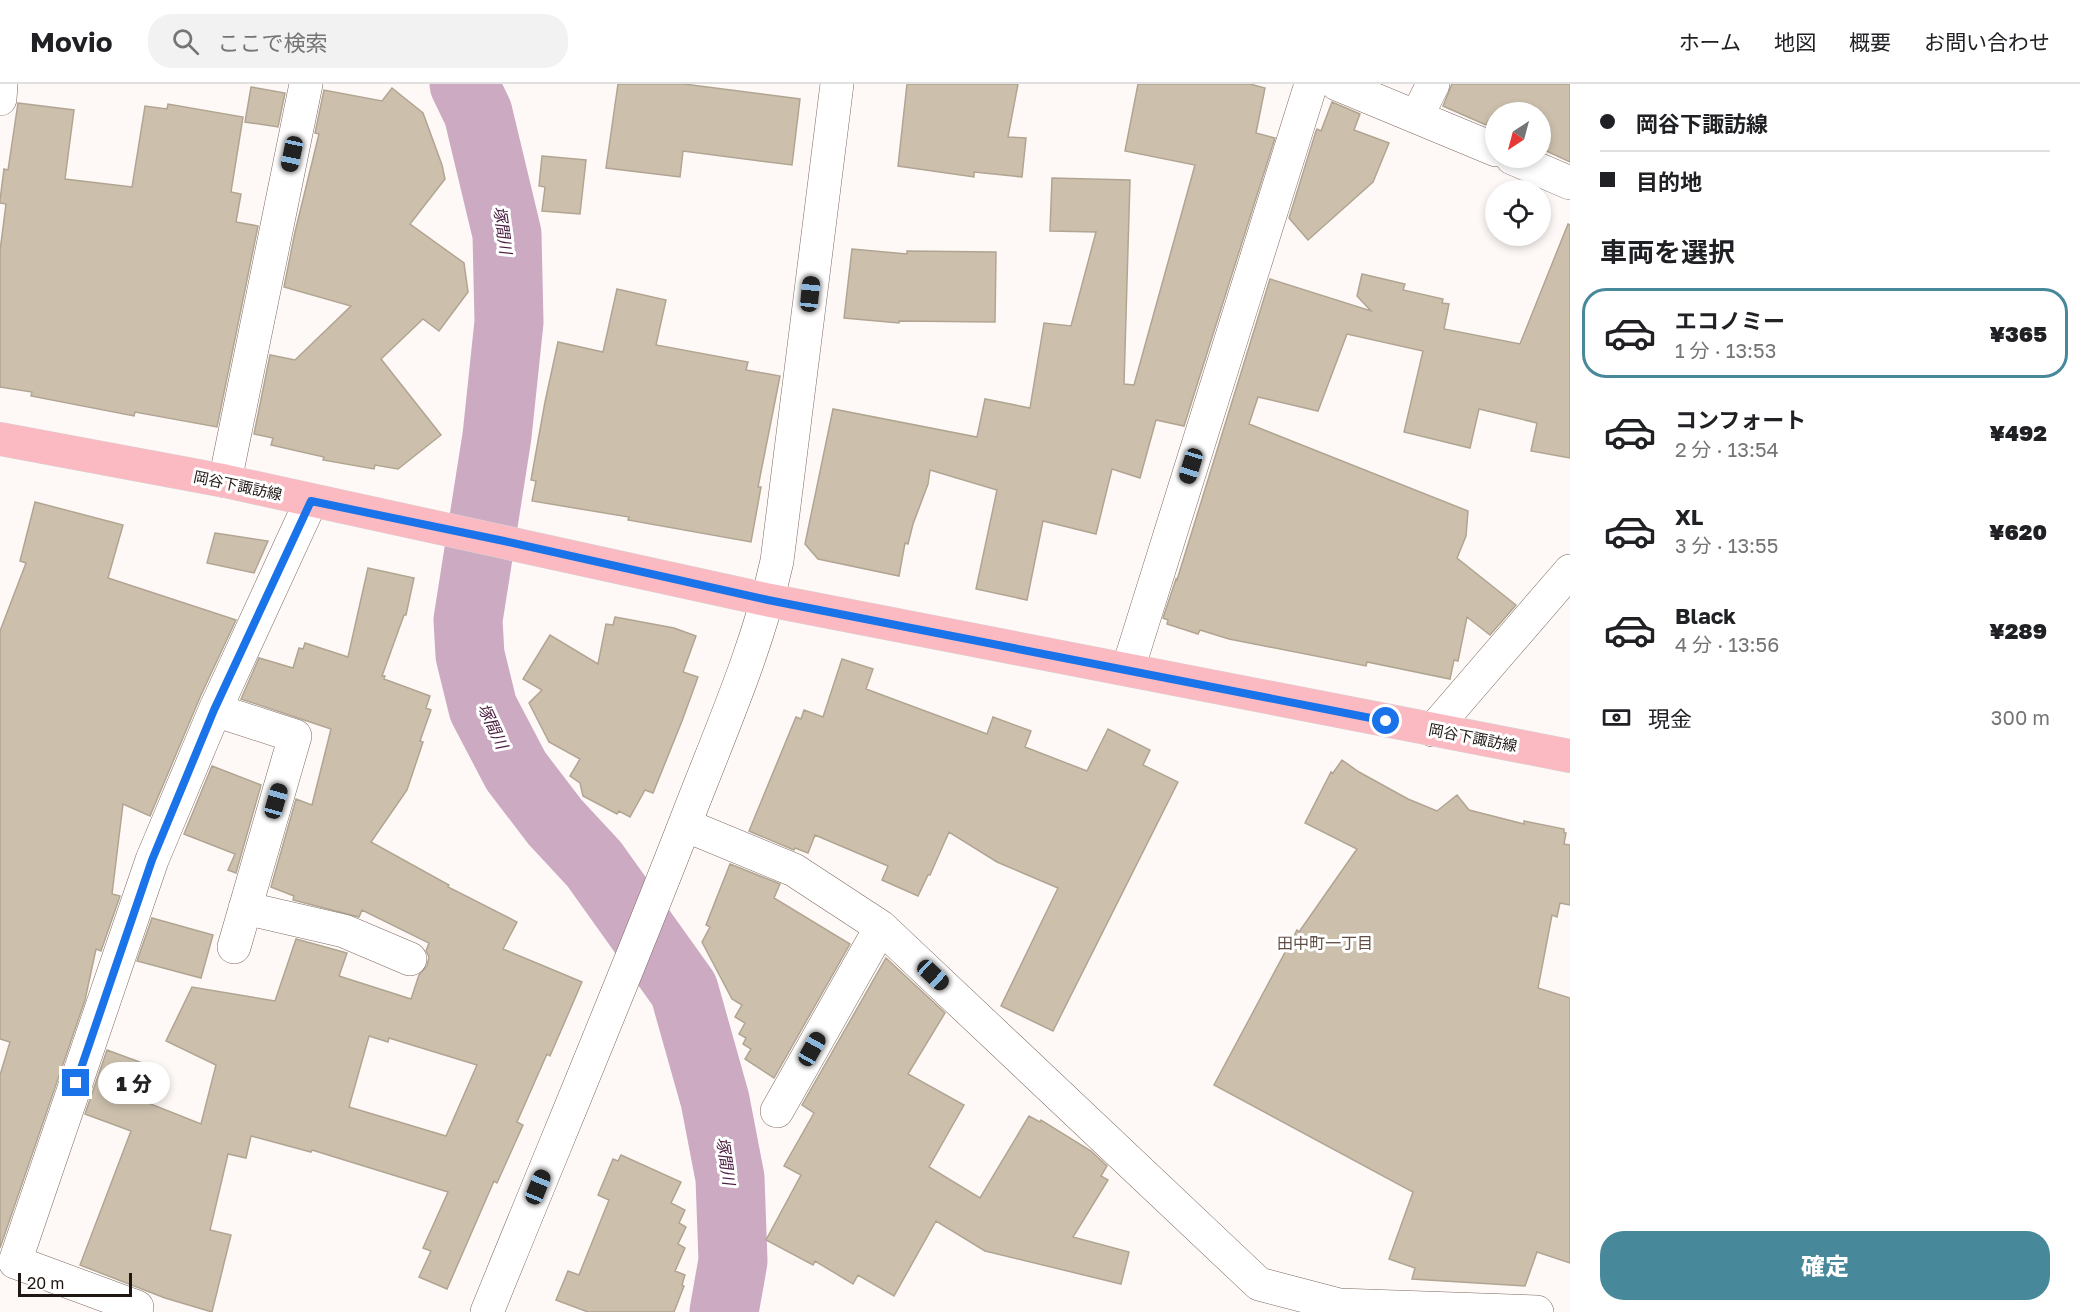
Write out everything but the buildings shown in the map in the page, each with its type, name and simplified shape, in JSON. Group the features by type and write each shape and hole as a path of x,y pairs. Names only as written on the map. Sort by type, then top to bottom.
{"main road":[{"name":"岡谷下諏訪線","path":"0,439 225,482 768,600 1570,756"}],"street":[{"path":"0,99 1,84"},
{"path":"225,482 306,84"},
{"path":"487,1312 658,894 753,649 768,600 777,561 837,84"},
{"path":"1128,669 1311,84"},
{"path":"1337,84 1485,145"},
{"path":"1417,116 1433,84"},
{"path":"1535,168 1570,183"},
{"path":"137,1307 15,1262 152,860 214,710 311,501"},
{"path":"1434,730 1570,572"},
{"path":"214,710 295,736 234,947"},
{"path":"685,825 794,870 881,927 1259,1284 1339,1305 1537,1312"},
{"path":"245,908 344,931 411,959"},
{"path":"777,1111 881,927"}],"waterway":[{"name":"塚間川","path":"464,84 478,113 507,234 509,322 497,436 468,620 470,655 483,708 516,771 555,822 594,864 684,990 715,1100 730,1178 733,1261 724,1312"}],"district":[{"name":"田中町一丁目","path":"1325,943"}],"route":[{"path":"76,1083 152,860 214,710 311,501 768,600 1386,721"}]}
